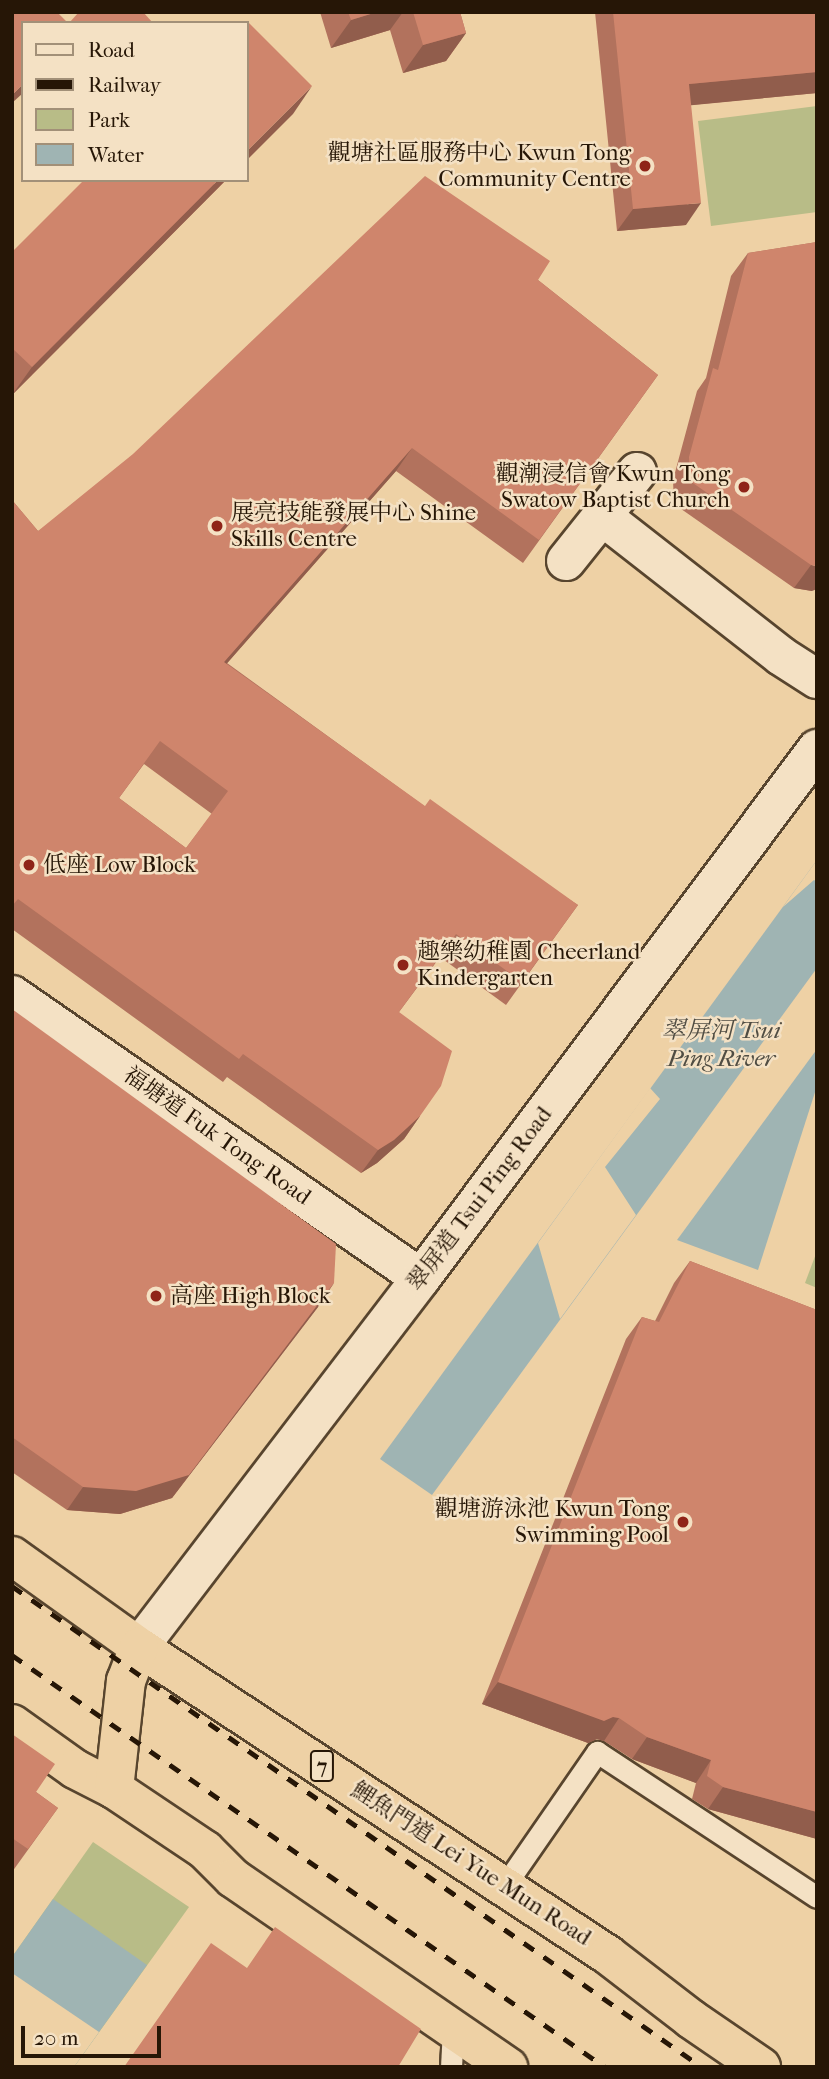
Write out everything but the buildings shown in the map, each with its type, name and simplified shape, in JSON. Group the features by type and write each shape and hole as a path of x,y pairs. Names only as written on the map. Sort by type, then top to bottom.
{"highway":[{"name":"7","path":"12,1556 139,1647"},
{"path":"114,1789 126,1681 139,1647"},
{"name":"鯉魚門道 Lei Yue Mun Road","path":"139,1647 505,1885 608,1955 691,2019 761,2067"},
{"path":"12,1724 75,1769 114,1789 205,1850 233,1878 508,2067"}],"street":[{"path":"566,561 637,472"},
{"path":"602,516 781,656 817,679"},
{"name":"翠屏道 Tsui Ping Road","path":"139,1647 421,1278 817,750"},
{"name":"福塘道 Fuk Tong Road","path":"12,995 421,1278"}],"lane":[{"path":"505,1885 597,1752 817,1897"},
{"path":"452,2067 453,2028"}],"green space":[{"path":"817,106 817,212 711,226 698,121"},
{"path":"817,1251 817,1288 805,1283"},
{"path":"93,1842 189,1907 74,2067 12,2067 12,1957"}],"water":[{"name":"翠屏河 Tsui Ping River","path":"817,860 817,968 432,1495 380,1459"},
{"path":"817,1049 817,1086 758,1270 677,1240"},
{"path":"53,1899 147,1965 74,2067 12,2067 12,1957"}],"pier":[{"path":"817,860 817,882 814,880 783,907"},
{"path":"650,1088 660,1099 605,1167 636,1215 560,1319 538,1243"},
{"path":"12,1973 99,2032 74,2067 12,2067"}],"railway":[{"path":"12,1586 702,2067"},
{"path":"12,1655 605,2067"}],"place":[{"name":"觀塘社區服務中心 Kwun Tong Community Centre","path":"645,166"},
{"name":"觀潮浸信會 Kwun Tong Swatow Baptist Church","path":"744,487"},
{"name":"展亮技能發展中心 Shine Skills Centre","path":"217,526"},
{"name":"低座 Low Block","path":"29,865"},
{"name":"趣樂幼稚園 Cheerland Kindergarten","path":"403,965"},
{"name":"高座 High Block","path":"156,1296"},
{"name":"觀塘游泳池 Kwun Tong Swimming Pool","path":"683,1522"}]}
